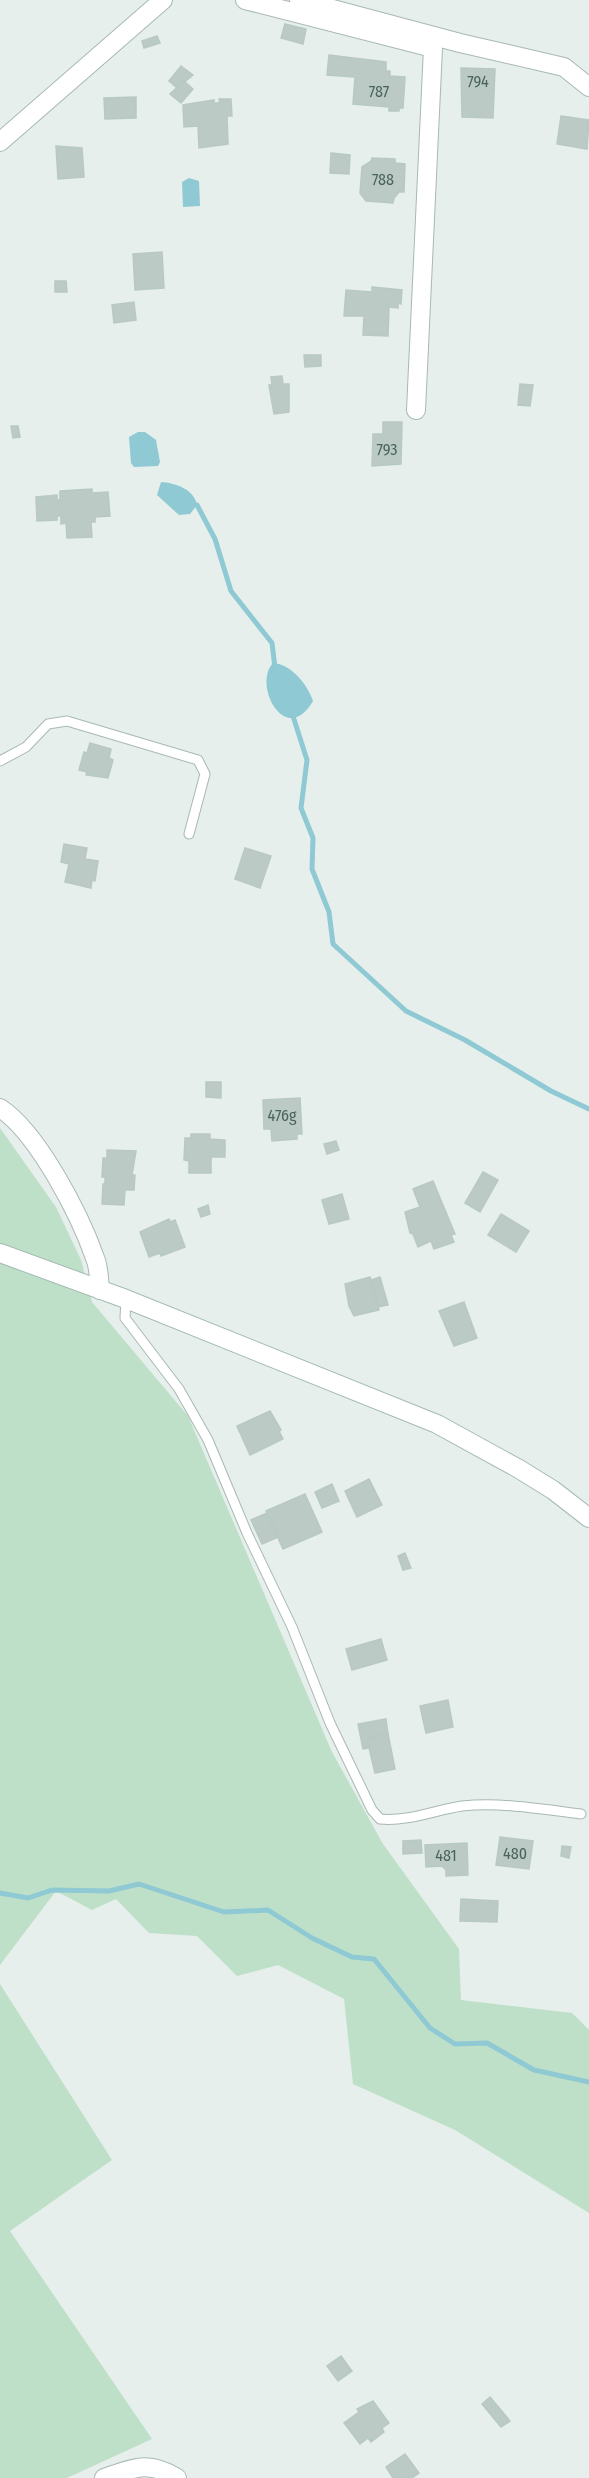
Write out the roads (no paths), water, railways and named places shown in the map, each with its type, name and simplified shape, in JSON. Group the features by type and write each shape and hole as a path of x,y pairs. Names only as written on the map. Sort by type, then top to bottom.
{"street":[{"path":"0,142 164,0"},
{"path":"245,0 433,48 416,410"},
{"path":"299,0 460,43 564,67 589,87"},
{"path":"0,1108 38,1147 69,1199 96,1260 100,1290"},
{"path":"0,1253 126,1299 437,1424 528,1474 589,1518"},
{"path":"104,2478 139,2466 159,2468 177,2478"}],"lane":[{"path":"0,760 26,747 48,724 67,721 198,760 205,774 189,834"},
{"path":"126,1299 125,1318 179,1389 208,1440 247,1533 292,1627 330,1723 372,1810 380,1819 394,1820 463,1806 515,1806 582,1814"}],"water":[{"path":"189,178 199,181 200,206 183,207 182,182"},
{"path":"138,432 145,432 156,440 160,462 158,466 134,467 131,463 129,437"},
{"path":"161,482 178,485 192,495 197,505 190,514 179,515 157,495"},
{"path":"273,663 292,671 307,688 313,701 303,714 292,718 283,715 275,708 269,697 267,685 268,673"}],"waterway":[{"path":"197,505 215,539 231,591 272,643 275,668"},
{"path":"292,713 307,760 301,808 313,838 312,869 329,912 333,944 406,1011 465,1040 551,1091 589,1109"},
{"path":"0,1893 28,1898 52,1890 109,1891 139,1884 224,1912 268,1910 312,1938 352,1957 374,1959 430,2028 455,2044 487,2043 534,2070 589,2082"}]}
